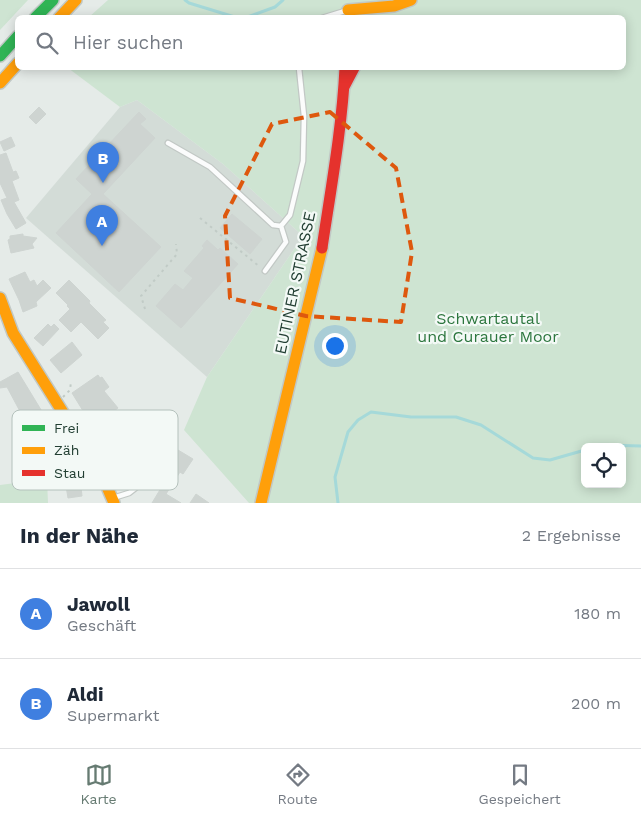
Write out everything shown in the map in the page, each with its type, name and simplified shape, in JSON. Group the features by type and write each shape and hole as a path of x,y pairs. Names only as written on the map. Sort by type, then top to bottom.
{"main road":[{"path":"38,15 53,0"},
{"path":"62,15 76,0"},
{"path":"377,0 393,12"},
{"path":"393,12 411,0"},
{"path":"348,9 406,11 422,0"},
{"path":"0,56 15,39"},
{"path":"0,83 15,66"},
{"name":"EUTINER STRASSE","path":"261,503 321,252 334,170 345,70"},
{"path":"344,87 353,70"},
{"path":"0,298 13,333 60,410"}],"lane":[{"path":"331,15 348,9"},
{"path":"282,226 290,215 303,161 304,116 299,70"},
{"path":"168,143 210,167 273,225 282,226"},
{"path":"265,271 286,242 282,226"},
{"path":"113,501 134,490"}],"path":[{"path":"200,218 265,271"},
{"path":"146,309 141,296 177,254 176,244"},
{"path":"56,403 70,390 71,382"}],"highlighted area":[{"path":"330,112 396,168 412,252 401,322 306,316 230,298 225,216 272,124"}],"shaded area":[{"path":"137,100 223,164 303,236 207,377 26,218 120,107"}],"green space":[{"path":"0,0 28,0 0,30"},
{"name":"Schwartautal und Curauer Moor","path":"108,0 641,0 641,503 249,503 184,430 207,377 303,236 223,164 137,100 120,107 71,70 626,70 626,15 91,15"},
{"path":"12,483 12,490 47,490 48,503 0,503 0,485"}],"building":[{"path":"39,107 46,114 36,124 29,117"},
{"path":"139,112 146,119 140,124 155,138 103,194 161,247 119,292 56,233 92,194 76,179"},
{"path":"11,137 15,146 4,151 0,142"},
{"path":"6,153 13,172 16,171 19,178 12,181 19,200 14,202 26,223 16,229 1,200 7,198 0,183 0,155"},
{"path":"232,214 262,239 250,254 220,228"},
{"path":"23,234 23,236 37,238 32,244 34,248 11,253 8,240 10,236"},
{"path":"207,240 218,250 220,248 238,264 181,328 156,306 175,284 183,290 193,278 184,271 204,248 202,246"},
{"path":"25,272 30,282 34,280 37,286 43,280 51,288 36,302 37,306 23,312 9,279"},
{"path":"69,280 106,320 103,322 109,328 98,339 81,322 71,332 59,320 70,309 56,293"},
{"path":"48,324 51,327 54,324 59,329 43,346 34,338"},
{"path":"72,342 82,355 61,373 50,360"},
{"path":"18,372 41,410 19,410 7,387 0,388 0,382"},
{"path":"98,375 100,378 102,377 109,387 104,391 118,408 115,410 82,410 72,393"},
{"path":"178,450 193,459 183,474 180,472 178,475"},
{"path":"67,490 81,490 82,496 68,498"},
{"path":"160,490 169,490 166,494 181,503 152,503"},
{"path":"196,494 209,503 190,503"}],"waterway":[{"path":"185,0 189,3 228,15"},
{"path":"253,15 275,7 283,0"},
{"path":"338,503 335,477 348,432 358,420 371,412 411,417 456,417 481,425 533,458 550,460 581,451"},
{"path":"626,446 641,446"}],"traffic: fast":[{"path":"38,15 53,0"},
{"path":"0,56 15,39"}],"traffic: slow":[{"path":"62,15 76,0"},
{"path":"348,10 394,6 411,0"},
{"path":"0,83 15,66"},
{"path":"261,503 322,248"},
{"path":"0,298 13,333 61,410"},
{"path":"108,490 114,503"}],"traffic: jam":[{"path":"322,248 339,136 345,70"},
{"path":"344,87 353,70"}],"place":[{"name":"Aldi","path":"103,183"},
{"name":"Jawoll","path":"102,246"}]}
